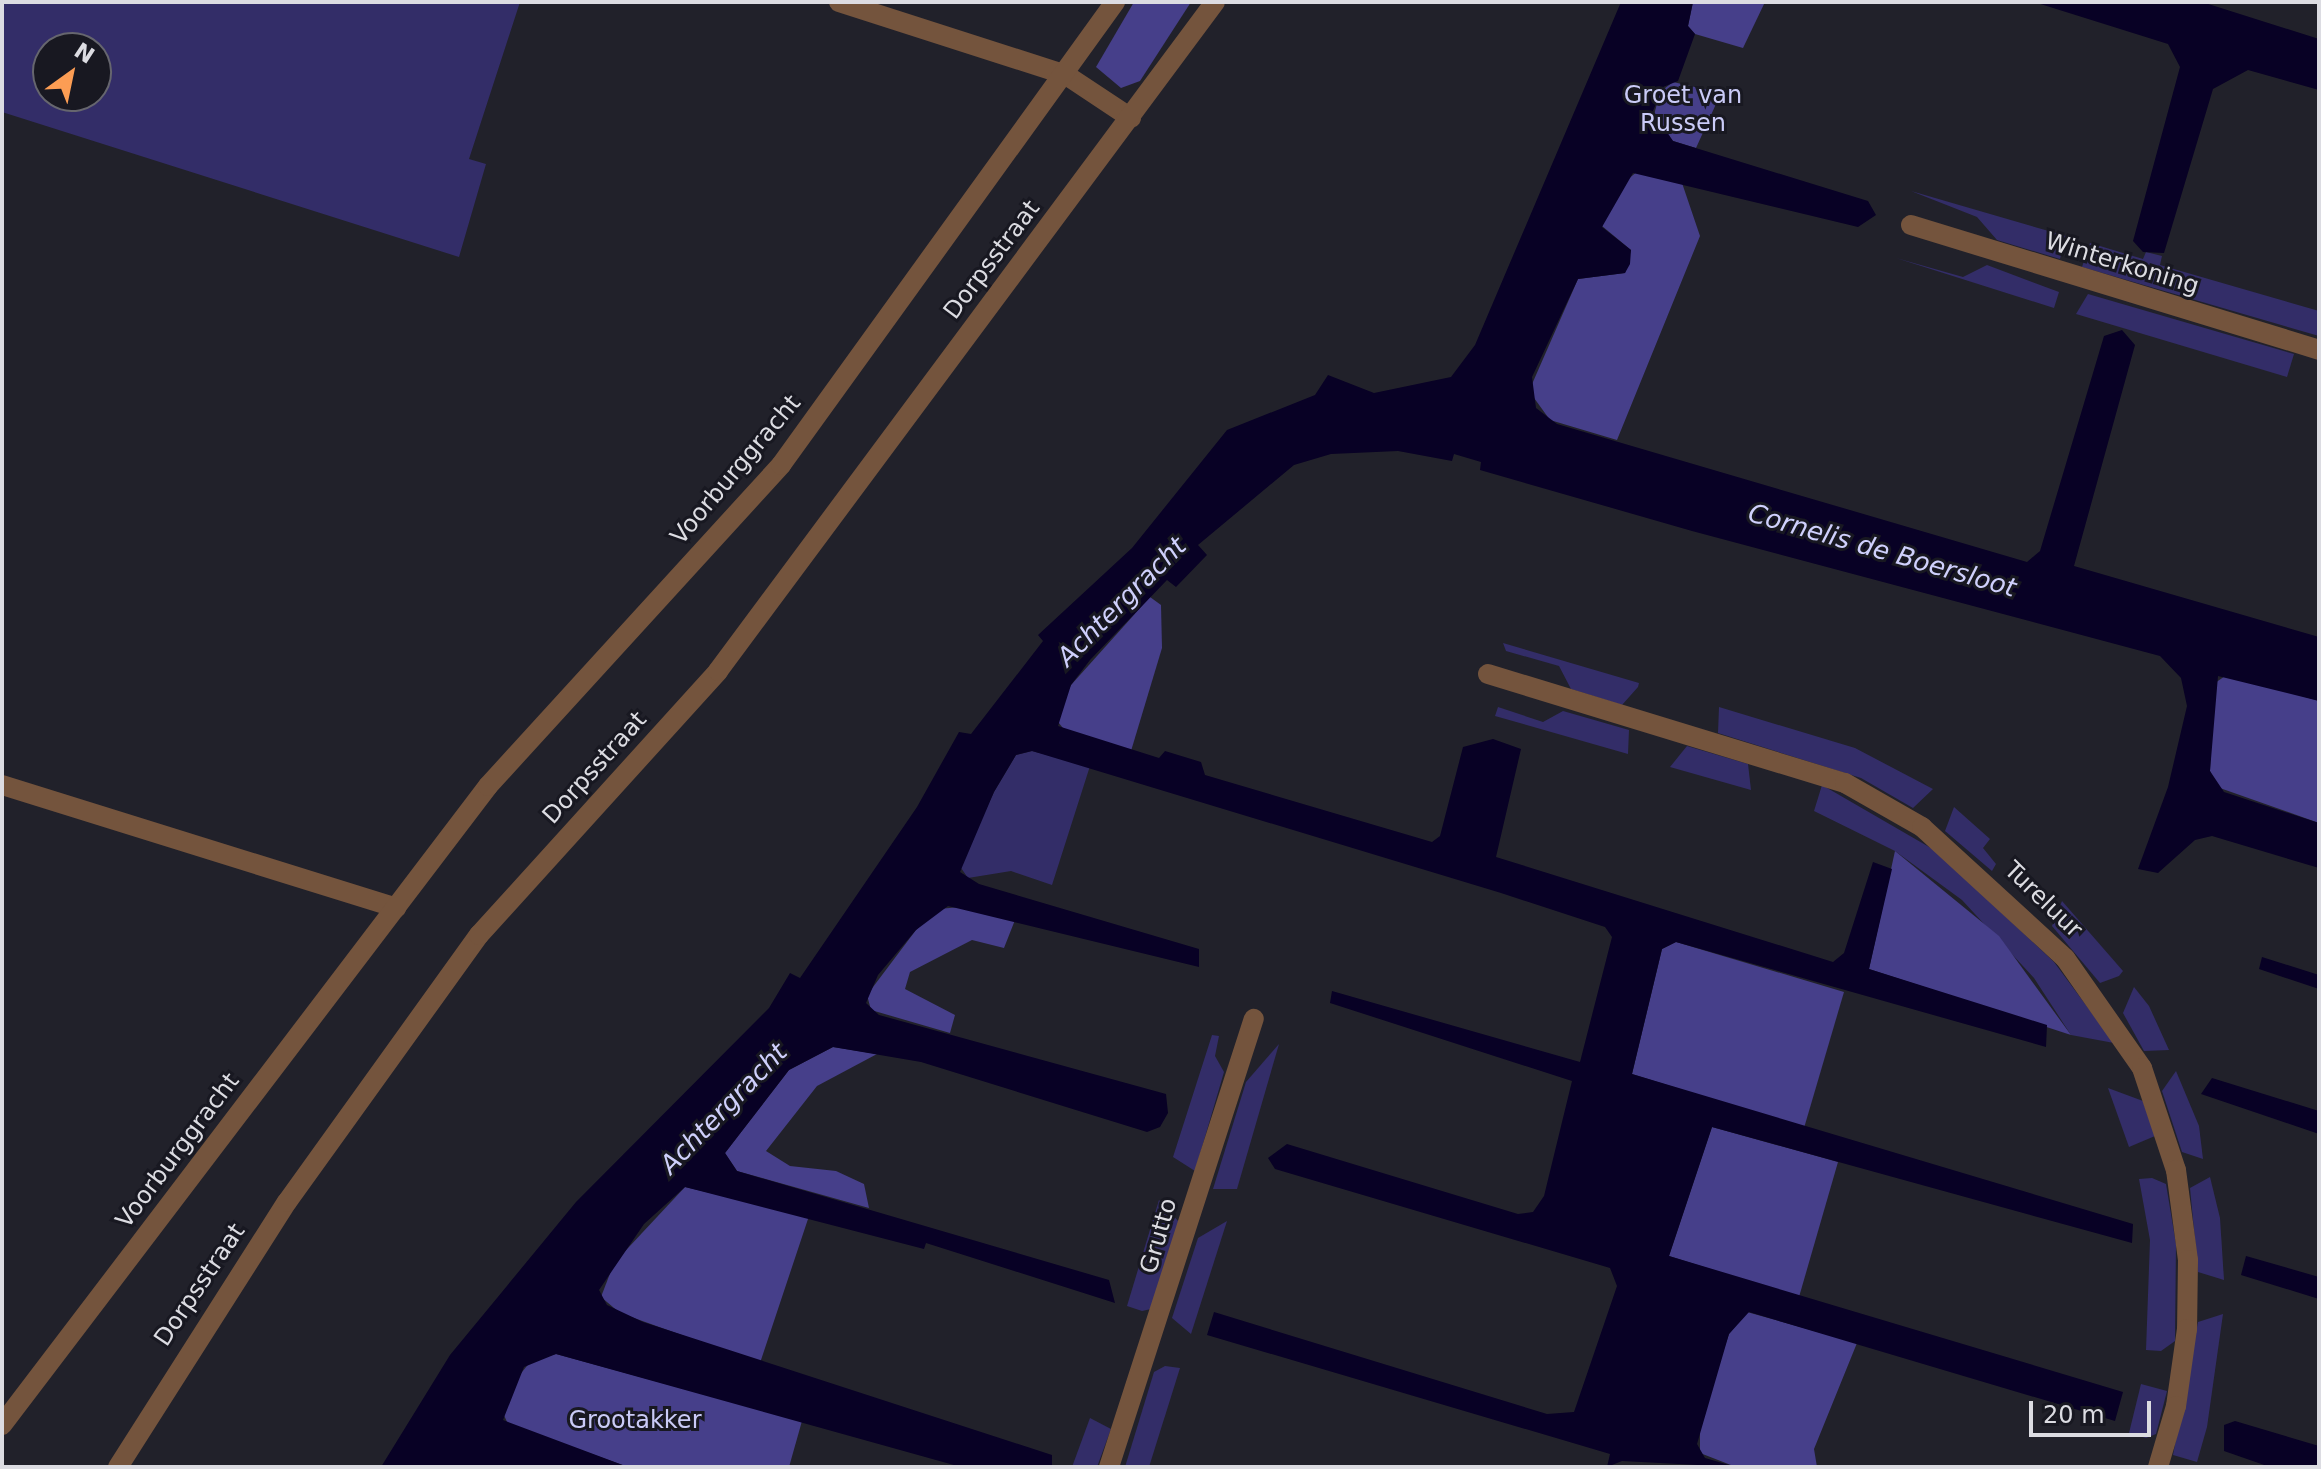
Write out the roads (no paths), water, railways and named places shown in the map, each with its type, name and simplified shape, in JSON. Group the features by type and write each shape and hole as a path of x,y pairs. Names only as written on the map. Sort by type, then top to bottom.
{"street":[{"path":"839,2 1066,75 1131,118"},
{"name":"Voorburggracht","path":"2,1425 488,786 781,465 1066,75 1115,2"},
{"name":"Dorpsstraat","path":"118,1467 287,1202 479,935 718,671 1215,2"},
{"name":"Winterkoning","path":"1911,225 2319,350"},
{"name":"Tureluur","path":"1488,674 1845,783 1922,827 2065,958 2142,1068 2176,1170 2188,1260 2187,1329 2158,1467"},
{"path":"2,785 396,908"},
{"name":"Grutto","path":"1109,1467 1254,1019"}],"water":[{"path":"1621,2 1693,2 1688,26 1695,34 1678,81 1663,87 1653,111 1673,141 1868,201 1876,215 1858,227 1633,173 1602,227 1631,250 1630,264 1625,273 1578,279 1532,377 1536,408 1557,424 2027,562 2040,551 2104,336 2122,330 2135,345 2074,566 2319,637 2319,701 2218,676 2210,771 2224,792 2319,823 2319,868 2212,836 2195,840 2158,873 2138,869 2168,787 2187,706 2181,678 2160,656 1692,531 1480,470 1481,462 1454,454 1452,461 1398,451 1331,454 1294,465 1198,545 1207,555 1176,587 1167,580 1090,660 1071,685 1058,726 1159,758 1165,751 1201,762 1205,775 1432,842 1440,836 1463,747 1493,739 1521,749 1496,857 1833,962 1844,953 1873,862 1892,869 1869,969 2047,1025 2046,1047 1676,942 1662,949 1632,1074 2133,1224 2132,1243 1712,1127 1669,1256 2123,1392 2115,1421 1749,1312 1729,1334 1697,1444 1705,1458 1736,1467 1622,1461 1607,1467 1610,1454 1207,1335 1214,1312 1547,1414 1574,1412 1617,1286 1610,1268 1275,1169 1268,1158 1287,1144 1518,1214 1533,1212 1544,1196 1572,1081 1330,1003 1332,991 1580,1062 1612,937 1605,927 1501,893 1032,751 1016,755 994,792 960,872 979,884 1199,949 1199,967 948,906 916,930 878,975 866,1003 879,1015 1166,1094 1168,1113 1160,1127 1147,1132 921,1062 833,1047 789,1070 725,1153 737,1171 1109,1280 1115,1303 926,1243 924,1249 685,1187 644,1224 599,1290 607,1305 643,1322 1052,1455 1052,1467 961,1467 556,1354 524,1367 503,1420 628,1467 381,1467 450,1355 576,1202 769,1008 790,973 800,978 917,807 959,732 971,734 1043,641 1038,635 1132,548 1227,430 1315,395 1328,375 1374,393 1451,377 1475,345"},
{"path":"2034,2 2202,2 2319,39 2319,90 2248,70 2213,89 2164,253 2143,252 2133,241 2180,67 2168,44"},
{"path":"2262,957 2319,975 2319,989 2259,969"},
{"path":"2212,1078 2319,1111 2319,1134 2201,1094"},
{"path":"2246,1256 2319,1277 2319,1299 2241,1275"},
{"path":"2235,1421 2319,1446 2319,1467 2270,1467 2224,1451 2224,1425"}],"park label":[{"name":"Groet van Russen","path":"1683,110"},
{"name":"Grootakker","path":"635,1421"}],"water label":[{"name":"Cornelis de Boersloot","path":"1882,551"},
{"name":"Achtergracht","path":"1122,602"},
{"name":"Achtergracht","path":"724,1109"}]}
